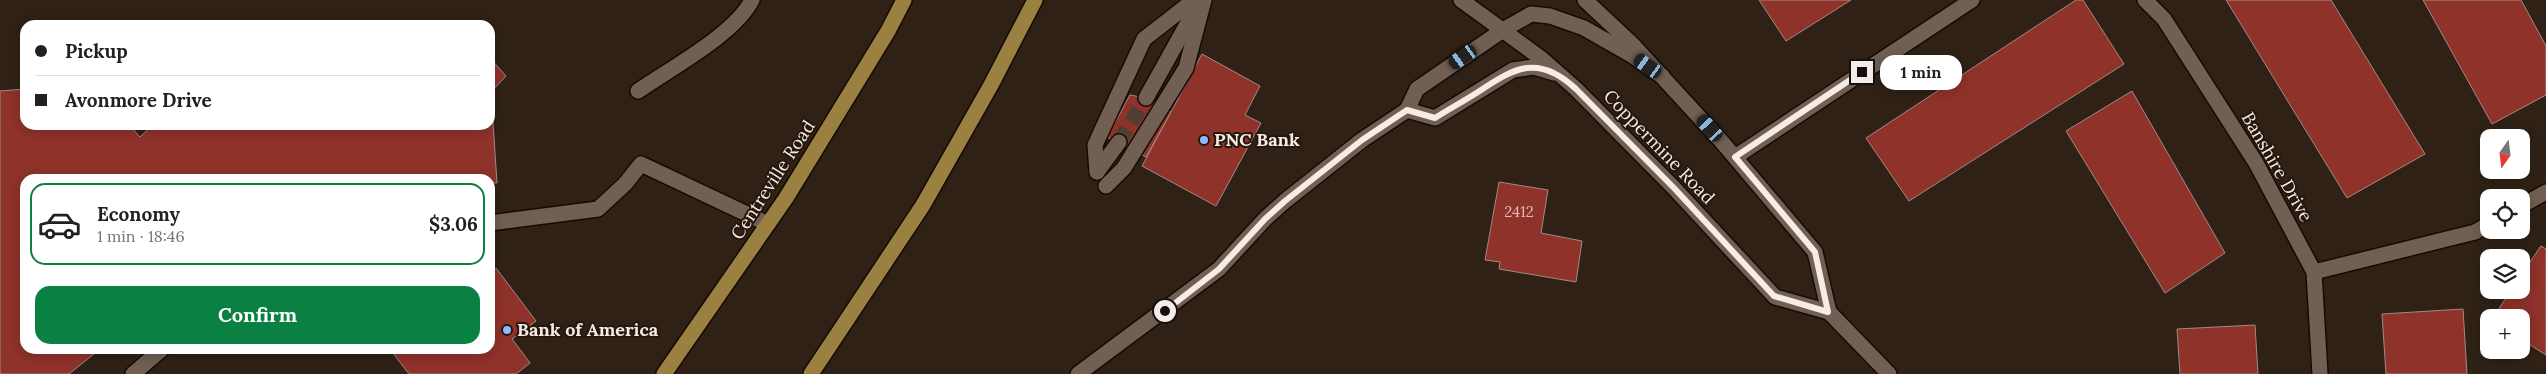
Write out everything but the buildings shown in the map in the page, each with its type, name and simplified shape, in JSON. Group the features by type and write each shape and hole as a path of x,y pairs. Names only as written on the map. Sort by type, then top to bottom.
{"main road":[{"name":"Centreville Road","path":"664,374 768,224 888,31 904,0"},
{"path":"811,374 924,205 991,85 1035,0"}],"street":[{"path":"638,91 724,33 746,12 752,0"},
{"path":"1119,142 1097,172 1095,145 1144,39 1194,0"},
{"path":"1146,98 1202,0"},
{"path":"1106,186 1124,168 1186,68 1202,0"},
{"name":"Coppermine Road","path":"1461,0 1565,78 1674,188 1774,296 1828,312 1888,374"},
{"path":"1586,0 1662,76 1735,157 1815,252 1828,312"},
{"path":"1735,157 1972,0"},
{"name":"Banshire Drive","path":"2145,0 2164,19 2256,163 2314,272 2320,374"},
{"path":"1078,374 1219,269 1265,219 1285,201 1362,140 1407,110 1417,89 1503,30 1531,14 1550,16 1584,28 1633,56 1662,76"},
{"path":"1407,110 1435,118 1505,74 1524,67 1545,70 1565,78"},
{"path":"495,222 598,209 625,184 641,164 768,224"},
{"path":"2530,201 2546,192"},
{"path":"2314,272 2480,230"},
{"path":"133,374 156,354"}],"tunnel":[{"path":"1119,142 1146,98"}],"place":[{"name":"PNC Bank","path":"1204,140"},
{"name":"Bank of America","path":"507,330"}],"route":[{"path":"1165,311 1219,269 1265,219 1285,201 1362,140 1407,110 1435,118 1505,74 1524,67 1534,67 1565,78 1674,188 1774,296 1828,312 1815,252 1735,157 1862,72"}]}
